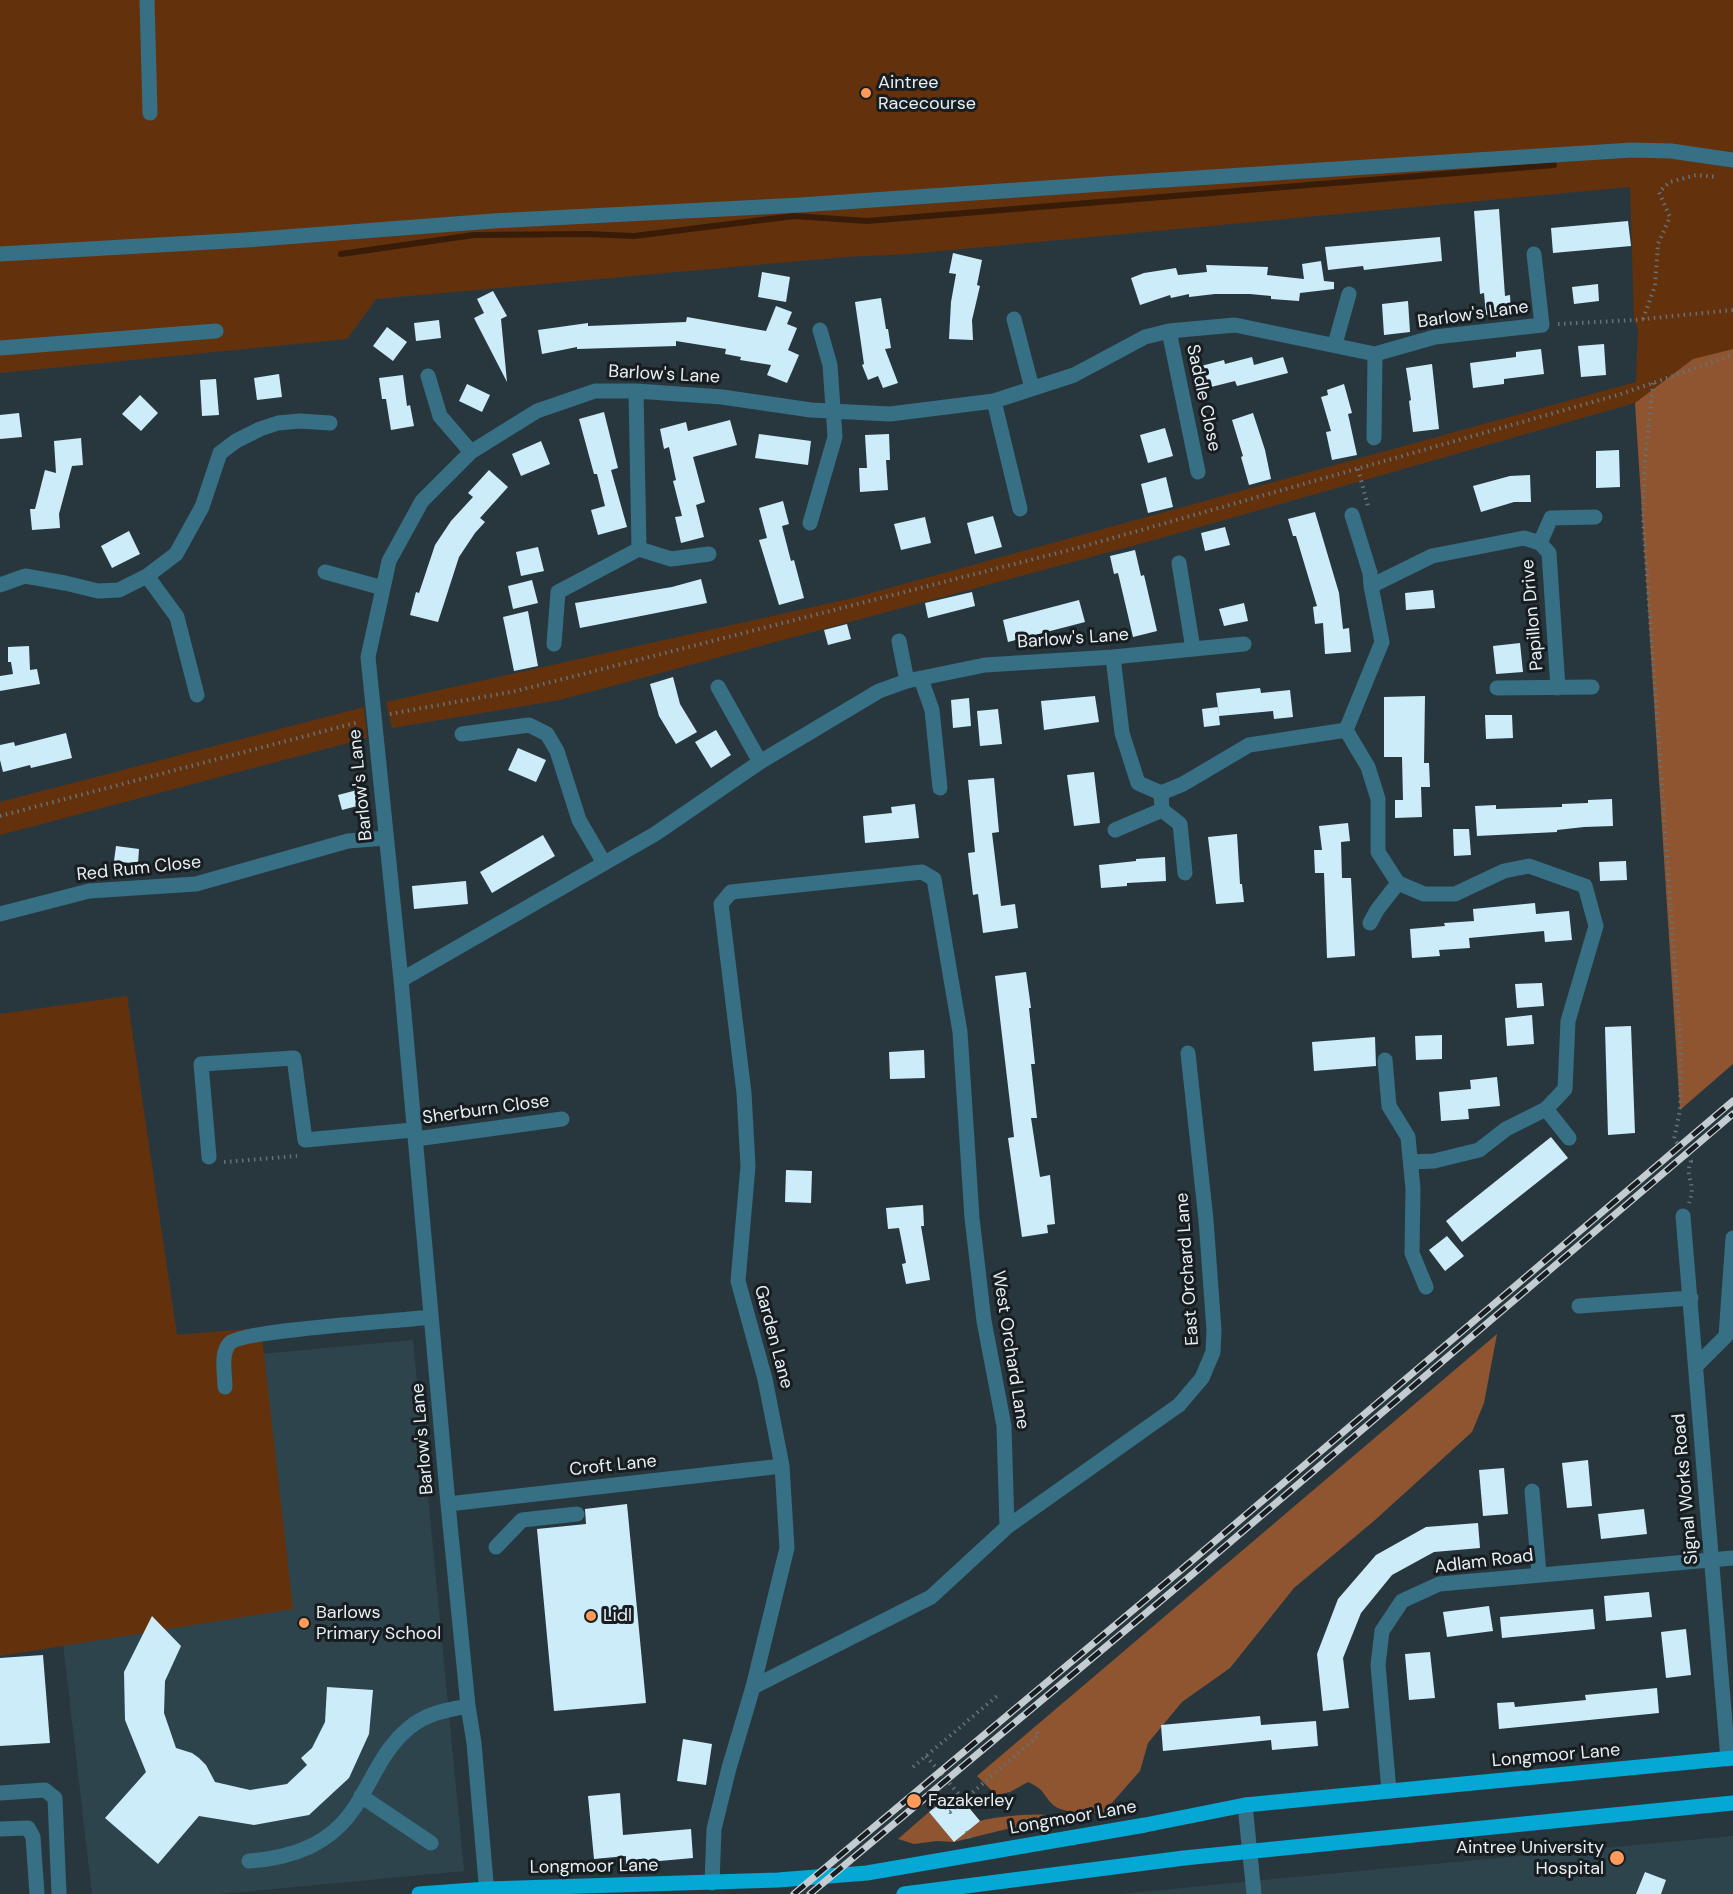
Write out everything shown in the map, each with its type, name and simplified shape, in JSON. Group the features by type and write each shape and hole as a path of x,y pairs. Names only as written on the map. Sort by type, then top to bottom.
{"main road":[{"name":"Longmoor Lane","path":"419,1894 778,1881 867,1873 1122,1829 1245,1805 1731,1758"},
{"path":"904,1894 1250,1852 1733,1803"}],"street":[{"path":"147,0 150,113"},
{"path":"0,254 223,242 493,221 800,205 1621,151 1671,151 1733,160"},
{"name":"Barlow's Lane","path":"487,1891 474,1743 468,1706 448,1504 401,980 368,657 389,561 422,501 471,452 537,411 594,391 636,391 722,397 833,411 890,414 994,401 1074,375 1145,337 1169,331 1235,325 1375,354 1435,337 1542,325 1534,254"},
{"path":"1335,344 1349,294"},
{"path":"1014,319 1032,388"},
{"path":"810,523 835,437 830,365 820,330"},
{"path":"0,348 216,331"},
{"name":"Saddle Close","path":"1169,331 1198,472"},
{"path":"1374,438 1375,354"},
{"path":"428,376 440,416 471,452"},
{"path":"636,391 639,549"},
{"path":"994,401 1020,509"},
{"path":"0,585 25,576 98,591 119,590 147,576 176,554 202,507 220,453 244,437 278,423 300,421 330,423"},
{"path":"1346,730 1382,642 1370,573 1352,515"},
{"name":"Papillon Drive","path":"1540,543 1551,518 1594,517"},
{"name":"Papillon Drive","path":"1371,586 1432,556 1524,538 1540,543 1550,553 1558,688"},
{"path":"554,644 558,592 639,549 671,559 709,554"},
{"path":"1179,563 1194,649"},
{"path":"325,572 383,588"},
{"path":"147,576 177,617 197,695"},
{"path":"899,640 914,680 932,710 940,788"},
{"name":"Barlow's Lane","path":"401,980 655,834 760,762 879,691 914,680 985,665 1113,657 1244,644"},
{"path":"1113,657 1122,733 1138,783 1161,793 1184,784 1249,745 1346,730"},
{"path":"718,687 760,762"},
{"name":"Papillon Drive","path":"1497,688 1592,687"},
{"path":"462,734 529,725 547,734 557,751 579,820 604,863"},
{"path":"1346,730 1368,767 1378,799 1378,852 1398,883 1424,894 1455,894 1504,871 1529,866 1585,886 1596,926 1568,1021 1565,1089 1546,1109 1506,1129 1479,1150 1434,1161 1412,1162"},
{"path":"1161,793 1162,810 1180,824 1185,873"},
{"path":"1115,830 1162,810"},
{"name":"Red Rum Close","path":"0,914 89,891 196,884 348,841 386,838"},
{"name":"Garden Lane","path":"712,1883 714,1829 753,1687 787,1548 782,1466 765,1378 738,1281 748,1166 744,1093 721,904 731,892 922,872 934,879"},
{"name":"West Orchard Lane","path":"934,879 960,1032 973,1230 984,1321 1004,1426 1007,1527"},
{"path":"1370,923 1398,883"},
{"name":"East Orchard Lane","path":"1007,1527 1179,1405 1202,1378 1213,1352 1214,1330 1206,1220 1188,1053"},
{"path":"210,1157 201,1064 294,1058 305,1140"},
{"path":"1385,1060 1389,1106 1408,1137 1413,1189 1412,1253 1426,1287"},
{"path":"1546,1109 1569,1138"},
{"name":"Sherburn Close","path":"305,1140 415,1135 562,1119"},
{"name":"Signal Works Road","path":"1683,1216 1731,1758"},
{"path":"1696,1366 1726,1336 1733,1238"},
{"path":"1579,1306 1691,1298"},
{"path":"225,1387 224,1355 232,1340 249,1335 288,1330 431,1317"},
{"name":"Croft Lane","path":"448,1504 782,1466"},
{"path":"1532,1491 1539,1574"},
{"path":"496,1547 522,1520 577,1514"},
{"path":"753,1687 931,1597 1007,1527"},
{"name":"Adlam Road","path":"1389,1791 1378,1665 1382,1631 1402,1602 1439,1584 1733,1558"},
{"path":"249,1861 279,1859 325,1839 355,1808 386,1752 410,1726 434,1713 468,1706"},
{"path":"0,1793 45,1790 55,1798 59,1894"},
{"path":"361,1796 431,1843"},
{"path":"1245,1805 1254,1894"},
{"path":"0,1830 28,1828 33,1837 37,1894"}],"path":[{"path":"1643,319 1655,286 1658,244 1670,217 1659,192 1670,182 1696,175 1724,178"},
{"path":"1542,325 1643,319 1733,310"},
{"path":"0,816 399,711 516,691 1081,547 1621,394 1733,355"},
{"path":"1653,383 1645,460 1643,519 1681,1053 1680,1110 1674,1139 1691,1161 1687,1170 1694,1191 1683,1216"},
{"path":"210,1157 209,1164 307,1154 305,1140"},
{"path":"913,1767 997,1696 998,1698"},
{"path":"933,1807 940,1801 950,1812 1040,1735 1034,1728"},
{"path":"926,1756 964,1800"}],"shaded area":[{"name":"Aintree Racecourse","path":"0,0 1733,0 1733,349 1693,359 1635,403 1147,542 560,700 392,728 386,702 853,598 1636,382 1638,328 1634,320 1630,187 908,254 845,257 376,299 347,339 0,373"},
{"path":"1733,349 1733,1064 1680,1110 1635,403 1693,359"},
{"path":"364,707 367,738 0,835 0,802"},
{"path":"127,996 177,1335 261,1328 293,1609 0,1656 0,1014"},
{"path":"1497,1334 1484,1403 1472,1432 1375,1520 1294,1588 1230,1668 1182,1702 1148,1743 1140,1771 1103,1813 1062,1810 1052,1804 1041,1790 1028,1782 1010,1792 996,1795 977,1776"},
{"name":"Barlows Primary School","path":"413,1340 464,1871 220,1894 92,1894 62,1635 251,1355"},
{"path":"929,1812 955,1842 937,1841 914,1844 898,1839"},
{"path":"1047,1815 1039,1826 1011,1828 955,1842 970,1827 980,1821 1014,1816"},
{"name":"Aintree University Hospital","path":"1733,1836 1733,1894 1122,1894 1253,1881"}],"building":[{"path":"1499,209 1505,296 1510,295 1511,313 1486,315 1484,293 1480,294 1474,211"},
{"path":"1628,221 1631,246 1553,253 1551,228"},
{"path":"1440,237 1442,261 1364,270 1363,266 1328,270 1325,247"},
{"path":"953,253 982,260 977,285 980,286 972,320 973,340 949,339 951,302 956,274 949,273"},
{"path":"1321,261 1324,281 1334,282 1334,289 1300,293 1299,301 1271,299 1271,296 1250,294 1189,297 1189,294 1171,298 1170,295 1140,305 1131,278 1144,273 1176,268 1178,275 1207,272 1206,265 1268,267 1267,275 1304,279 1302,264"},
{"path":"762,272 790,277 786,302 758,297"},
{"path":"1598,284 1599,301 1574,304 1572,287"},
{"path":"493,291 507,316 501,319 507,382 474,318 484,313 477,299"},
{"path":"881,298 891,348 885,349 898,383 883,388 878,376 868,380 862,365 864,364 855,302"},
{"path":"1408,301 1410,332 1384,335 1382,304"},
{"path":"776,306 792,312 787,324 797,328 788,350 799,355 787,383 767,375 771,365 740,360 741,357 725,354 726,349 676,341 676,346 577,349 577,347 542,354 538,330 588,323 588,326 686,322 687,317 766,331"},
{"path":"439,320 441,338 416,341 414,323"},
{"path":"387,327 407,342 393,361 373,346"},
{"path":"1604,344 1606,375 1581,377 1578,346"},
{"path":"1541,349 1544,374 1504,379 1504,384 1473,388 1470,363 1516,357 1516,352"},
{"path":"1252,357 1254,365 1283,357 1288,373 1237,386 1235,381 1207,388 1201,366 1224,360 1225,364"},
{"path":"1432,364 1439,429 1413,432 1406,368"},
{"path":"279,374 282,397 257,400 254,378"},
{"path":"403,375 407,406 410,405 414,426 391,430 386,399 382,399 379,378"},
{"path":"216,379 219,415 202,416 200,380"},
{"path":"467,384 490,395 482,412 459,401"},
{"path":"1344,384 1352,413 1348,414 1357,455 1332,460 1326,432 1331,431 1321,397 1328,395 1327,390"},
{"path":"140,395 158,413 141,431 122,414"},
{"path":"604,412 618,468 611,470 627,527 598,535 591,510 605,506 579,419"},
{"path":"19,413 22,437 0,439 0,415"},
{"path":"1253,413 1265,450 1271,479 1249,485 1232,420"},
{"path":"730,420 737,445 693,457 705,502 696,505 704,537 681,543 675,517 682,516 673,481 676,480 669,447 664,449 660,429 686,422 688,431"},
{"path":"1165,428 1173,456 1148,463 1140,435"},
{"path":"759,434 811,441 808,465 755,458"},
{"path":"889,434 890,460 886,460 888,490 860,492 859,468 867,468 865,435"},
{"path":"81,438 83,465 72,466 59,514 60,528 32,530 30,509 35,509 45,470 56,473 54,441"},
{"path":"541,441 550,464 521,476 512,454"},
{"path":"1619,450 1620,487 1596,488 1596,451"},
{"path":"489,470 508,487 480,518 485,522 459,557 438,622 410,615 416,592 419,593 435,545 451,521 473,497 468,493"},
{"path":"1530,475 1531,502 1514,502 1481,512 1473,486 1510,476"},
{"path":"1166,477 1173,507 1148,513 1141,484"},
{"path":"783,501 789,524 782,526 804,598 779,605 759,540 767,538 759,508"},
{"path":"1315,512 1339,593 1343,629 1349,628 1351,652 1325,654 1323,623 1315,624 1313,607 1317,606 1296,536 1293,536 1288,519"},
{"path":"993,516 1002,547 975,554 967,523"},
{"path":"925,517 931,543 901,550 894,524"},
{"path":"1225,527 1230,545 1205,551 1201,533"},
{"path":"129,531 140,554 112,568 101,546"},
{"path":"538,547 544,571 521,576 516,552"},
{"path":"1135,550 1141,576 1144,575 1157,631 1133,637 1118,573 1114,574 1110,556"},
{"path":"701,579 707,603 580,628 575,603 672,587"},
{"path":"532,580 538,603 513,609 508,586"},
{"path":"1433,590 1435,608 1406,610 1405,593"},
{"path":"972,592 975,606 928,618 925,603"},
{"path":"1079,600 1085,622 1008,642 1003,620"},
{"path":"1244,603 1248,621 1224,626 1219,609"},
{"path":"528,611 538,666 514,671 503,617"},
{"path":"847,624 851,639 828,645 824,630"},
{"path":"1520,643 1523,672 1496,674 1493,646"},
{"path":"29,646 30,670 37,669 40,684 0,691 0,676 13,674 11,662 8,662 8,647"},
{"path":"673,677 680,704 697,732 676,744 659,716 650,684"},
{"path":"1260,688 1261,693 1290,690 1293,717 1274,719 1273,711 1219,716 1216,693"},
{"path":"1095,696 1099,722 1044,730 1041,701"},
{"path":"1425,696 1424,763 1429,763 1430,787 1421,787 1422,817 1395,818 1395,800 1403,800 1402,757 1384,757 1384,697"},
{"path":"969,698 971,726 953,728 951,700"},
{"path":"1218,707 1220,725 1204,727 1202,709"},
{"path":"998,709 1002,744 980,746 977,711"},
{"path":"1485,715 1512,715 1513,738 1486,739"},
{"path":"716,730 731,755 711,768 695,742"},
{"path":"66,733 72,758 3,772 0,745 14,742 15,746"},
{"path":"518,748 546,760 536,782 508,770"},
{"path":"1094,772 1100,823 1074,826 1067,775"},
{"path":"994,778 999,832 992,833 1001,906 1015,904 1018,928 983,933 978,894 973,895 968,853 975,852 968,780"},
{"path":"361,789 365,804 342,810 338,795"},
{"path":"1612,799 1613,826 1584,827 1557,830 1557,832 1477,836 1475,806 1496,805 1496,809 1562,807 1562,804"},
{"path":"915,804 919,838 865,843 863,816 892,813 891,807"},
{"path":"1348,823 1350,841 1341,842 1342,878 1351,878 1355,956 1327,958 1324,873 1315,873 1314,850 1322,850 1319,826"},
{"path":"1453,829 1469,829 1471,855 1454,856"},
{"path":"1237,834 1240,884 1242,884 1244,902 1216,904 1208,837"},
{"path":"543,835 555,856 492,893 480,872"},
{"path":"116,846 139,849 138,864 114,861"},
{"path":"1165,857 1166,881 1127,883 1127,886 1101,888 1099,865"},
{"path":"1626,861 1627,880 1600,881 1599,862"},
{"path":"466,881 468,904 414,909 412,886"},
{"path":"1535,903 1536,914 1569,911 1572,940 1545,942 1544,931 1469,938 1470,948 1439,950 1440,956 1412,958 1410,929 1474,921 1473,909"},
{"path":"1026,972 1031,1008 1029,1008 1035,1064 1031,1064 1037,1118 1031,1118 1040,1177 1050,1175 1055,1224 1047,1225 1048,1233 1022,1237 1008,1138 1014,1137 995,976"},
{"path":"1542,983 1544,1006 1517,1008 1515,984"},
{"path":"1532,1015 1534,1044 1507,1046 1505,1018"},
{"path":"1631,1026 1635,1133 1608,1135 1605,1027"},
{"path":"1442,1035 1442,1059 1416,1060 1415,1036"},
{"path":"1375,1037 1376,1066 1314,1071 1312,1042"},
{"path":"924,1050 925,1078 890,1079 889,1052"},
{"path":"1497,1077 1500,1106 1468,1109 1469,1119 1441,1121 1439,1092 1471,1089 1470,1080"},
{"path":"1551,1137 1568,1158 1462,1242 1446,1221"},
{"path":"786,1170 812,1171 811,1203 785,1202"},
{"path":"923,1205 924,1226 921,1226 930,1280 906,1284 902,1264 906,1263 899,1228 888,1229 886,1208"},
{"path":"1447,1236 1464,1256 1445,1271 1429,1250"},
{"path":"1588,1460 1592,1506 1567,1508 1562,1463"},
{"path":"1504,1468 1508,1514 1483,1516 1479,1470"},
{"name":"Lidl","path":"627,1504 646,1703 554,1711 537,1529 586,1524 585,1509"},
{"path":"1644,1509 1647,1534 1601,1539 1598,1514"},
{"path":"1478,1523 1480,1548 1434,1552 1392,1575 1361,1613 1343,1658 1349,1708 1323,1711 1317,1654 1338,1599 1376,1555 1426,1527"},
{"path":"1649,1592 1652,1617 1606,1621 1604,1596"},
{"path":"1489,1606 1493,1631 1447,1637 1443,1612"},
{"path":"1593,1609 1595,1629 1502,1638 1500,1617"},
{"path":"152,1616 181,1646 165,1681 164,1713 176,1748 199,1758 206,1765 215,1782 250,1790 287,1784 307,1765 301,1758 312,1748 325,1722 327,1687 373,1690 369,1734 349,1778 309,1815 254,1825 199,1816 158,1864 105,1818 146,1772 125,1720 124,1672"},
{"path":"1686,1629 1691,1675 1666,1678 1661,1632"},
{"path":"1430,1652 1435,1698 1409,1700 1405,1654"},
{"path":"43,1655 50,1743 0,1746 0,1658"},
{"path":"1657,1688 1659,1713 1499,1729 1497,1703 1514,1702 1515,1707 1586,1700 1585,1695"},
{"path":"1260,1716 1261,1725 1316,1721 1318,1746 1272,1750 1271,1740 1163,1751 1161,1725"},
{"path":"683,1739 712,1744 706,1785 677,1781"},
{"path":"620,1793 623,1835 691,1829 693,1858 626,1864 626,1856 594,1859 588,1796"},
{"path":"948,1797 954,1804 961,1798 980,1821 954,1842 929,1812"},
{"path":"1645,1872 1666,1880 1661,1894 1636,1894"}],"waterway":[{"path":"341,254 474,235 634,236 794,216 867,221 1554,165"}],"railway":[{"path":"794,1894 1181,1570 1733,1101"},
{"path":"810,1894 1188,1578 1733,1114"}],"place":[{"name":"Aintree Racecourse","path":"866,93"},
{"name":"Lidl","path":"591,1616"},
{"name":"Barlows Primary School","path":"304,1623"},
{"name":"Fazakerley","path":"914,1801"},
{"name":"Aintree University Hospital","path":"1617,1858"}]}
